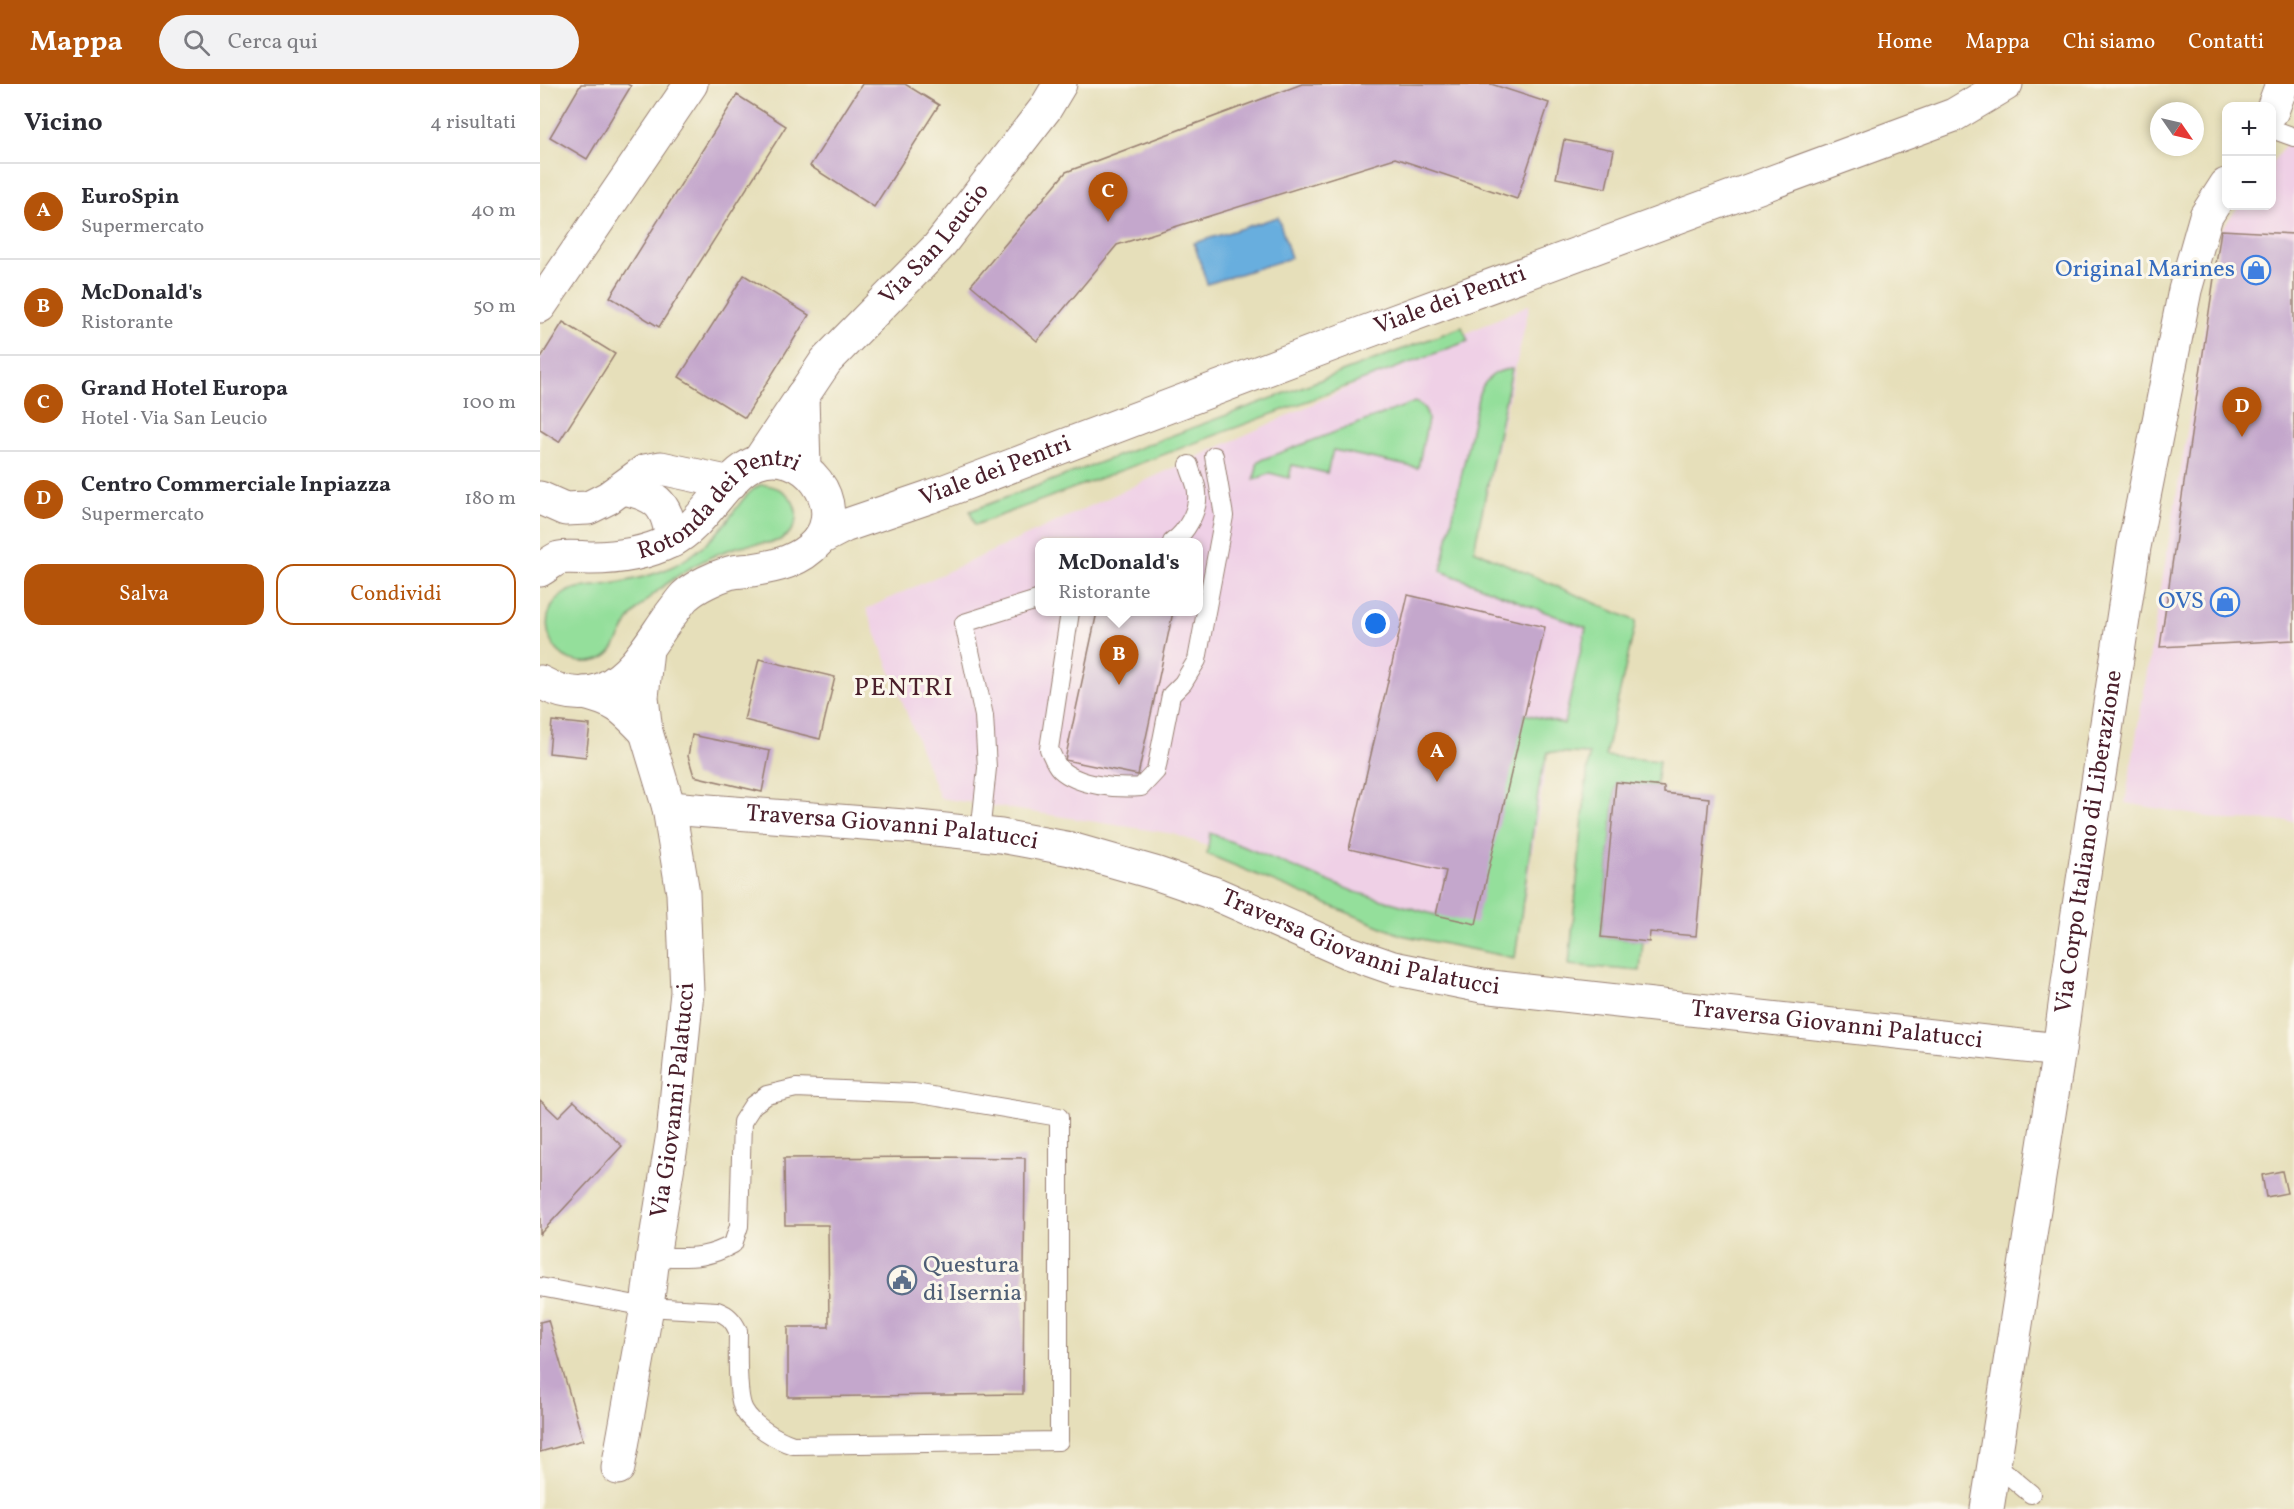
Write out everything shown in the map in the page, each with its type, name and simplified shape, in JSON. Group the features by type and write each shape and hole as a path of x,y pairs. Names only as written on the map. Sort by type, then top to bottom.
{"street":[{"path":"540,306 691,84"},
{"name":"Via San Leucio","path":"759,462 826,361 938,247 1045,109 1060,84"},
{"name":"Viale dei Pentri","path":"819,539 844,526 1954,115 2006,84"},
{"path":"2259,84 2262,102"},
{"path":"2275,102 2282,84"},
{"name":"Via Corpo Italiano di Liberazione","path":"1986,1509 2059,1050 2134,547 2185,290 2206,216 2222,190"},
{"path":"802,396 804,468"},
{"name":"Rotonda dei Pentri","path":"540,570 560,558 617,556 645,551 672,541 694,524 745,469 759,462 774,459 804,468 816,479 824,493 827,517 819,539"},
{"path":"540,498 565,509 588,508 624,488 645,471 661,468 731,483"},
{"path":"624,488 644,492 660,503 670,521 672,541"},
{"name":"Viale dei Pentri","path":"824,493 838,503 860,508 891,510"},
{"path":"540,682 568,693 584,693 605,688 630,670 685,596 730,572 784,564 804,555 819,539"},
{"name":"Via Giovanni Palatucci","path":"618,1468 647,1307 673,1134 687,992 683,893 669,808 646,732 642,697 647,649"},
{"name":"Via Giovanni Palatucci","path":"584,693 608,699 623,708 646,732"},
{"name":"Traversa Giovanni Palatucci","path":"669,808 980,834 1071,849 1155,873 1216,894 1347,952 1393,968 1439,979 1482,986 2059,1050"}],"lane":[{"path":"2276,131 2294,137"},
{"path":"1069,616 1049,749 1058,767 1073,778 1122,789 1141,787 1156,771 1171,695 1183,683 1197,660 1224,516 1214,456"},
{"path":"1179,538 1192,519 1196,502 1197,493 1189,465"},
{"path":"980,834 987,768 984,716 964,623 1035,601"},
{"path":"540,1287 647,1307 717,1311 734,1322 738,1331 740,1400 745,1411 754,1421 783,1442 793,1445 1059,1441 1059,1117 914,1093 796,1088 768,1095 753,1105 742,1122 738,1226 733,1244 717,1253 705,1256 653,1257"},
{"path":"1993,1462 2031,1494"}],"shaded area":[{"path":"2294,133 2294,821 2226,820 2125,803 2221,230 2236,210 2276,210 2276,158"},
{"path":"1530,304 1474,550 1636,621 1605,756 1548,752 1515,958 1174,834 940,798 866,609"}],"green space":[{"path":"1462,327 1468,341 975,525 970,511"},
{"path":"1512,369 1474,550 1636,621 1605,756 1659,761 1656,786 1616,783 1601,937 1643,941 1640,971 1569,965 1589,754 1548,752 1540,780 1515,958 1401,935 1207,854 1210,833 1355,892 1436,915 1525,714 1564,724 1586,628 1441,571 1479,393 1492,376"},
{"path":"1415,402 1425,409 1428,420 1418,468 1333,450 1327,473 1292,465 1289,478 1270,473 1254,480 1258,461"},
{"path":"760,485 782,490 794,505 795,523 782,539 723,552 680,574 642,605 629,620 614,648 602,658 579,662 571,660 558,651 549,634 548,621 551,608 561,596 577,588 641,578 676,565 707,542 745,497"}],"water":[{"path":"1278,217 1291,258 1207,284 1194,243"}],"building":[{"path":"581,84 627,84 631,86 587,159 550,137"},
{"path":"862,84 905,84 939,105 874,207 810,166"},
{"path":"1302,84 1491,84 1549,103 1517,199 1395,158 1117,245 1037,341 971,285 1066,172"},
{"path":"737,95 786,126 659,327 610,297"},
{"path":"1564,140 1614,150 1606,188 1556,178"},
{"path":"2221,230 2294,234 2294,640 2160,647"},
{"path":"744,275 809,315 745,418 679,377"},
{"path":"563,322 615,354 559,442 540,430 540,359"},
{"path":"1408,595 1545,627 1476,924 1436,915 1446,871 1349,849"},
{"path":"1096,616 1172,616 1138,775 1065,760"},
{"path":"759,659 835,677 820,739 744,720"},
{"path":"552,721 590,725 586,757 549,753"},
{"path":"692,735 770,751 762,792 694,776 688,756"},
{"path":"1616,782 1664,787 1664,793 1709,798 1696,936 1650,932 1649,942 1601,937"},
{"path":"540,1100 558,1117 574,1101 622,1146 540,1234"},
{"path":"784,1158 1025,1158 1023,1394 788,1397 788,1327 829,1327 828,1225 785,1225"},
{"path":"2282,1171 2287,1193 2266,1197 2262,1175"},
{"path":"548,1320 583,1440 540,1452 540,1322"}],"place":[{"name":"Grand Hotel Europa","path":"1108,222"},
{"name":"Original Marines","path":"2256,270"},
{"name":"Centro Commerciale Inpiazza","path":"2242,437"},
{"name":"OVS","path":"2225,602"},
{"name":"McDonald's","path":"1119,685"},
{"name":"EuroSpin","path":"1437,782"},
{"name":"Questura di Isernia","path":"902,1280"}],"district":[{"name":"PENTRI","path":"904,688"}]}
